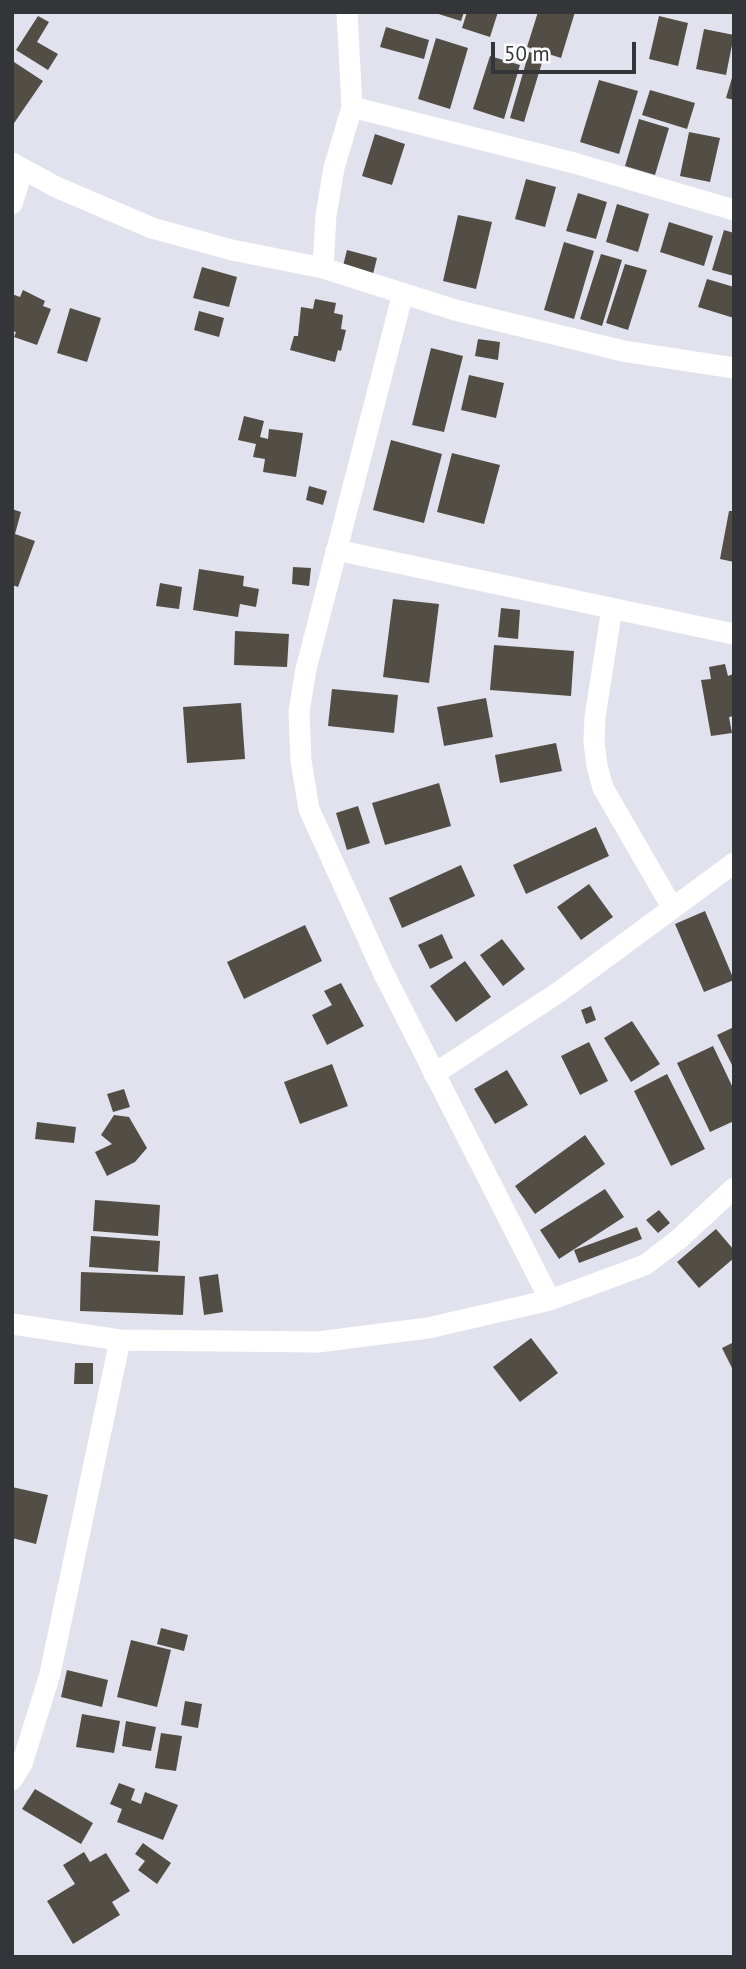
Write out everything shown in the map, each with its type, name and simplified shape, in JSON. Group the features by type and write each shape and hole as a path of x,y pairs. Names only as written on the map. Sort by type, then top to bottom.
{"street":[{"path":"323,268 326,215 332,180 352,107 347,12"},
{"path":"352,107 574,163 734,210"},
{"path":"12,204 18,166 56,187 152,228 232,250 323,268 455,310 623,351 734,368"},
{"path":"403,293 306,669 299,712 301,761 309,809 383,972 550,1300"},
{"path":"336,550 734,634"},
{"path":"612,608 595,717 597,766 603,788 672,907"},
{"path":"434,1073 559,992 734,863"},
{"path":"12,1324 120,1340 318,1342 428,1328 550,1300 645,1265 679,1240 734,1188"},
{"path":"12,1780 22,1764 50,1674 120,1340"}],"building":[{"path":"432,12 464,12 461,21"},
{"path":"467,12 498,12 490,37 462,28"},
{"path":"538,12 575,12 561,58 527,47"},
{"path":"38,16 49,22 37,42 58,54 48,70 16,50"},
{"path":"659,16 688,23 678,66 649,59"},
{"path":"386,27 429,40 424,59 380,47"},
{"path":"704,29 734,35 726,75 696,69"},
{"path":"436,38 468,48 450,109 418,99"},
{"path":"529,52 544,56 524,122 510,118"},
{"path":"490,56 520,65 504,119 473,109"},
{"path":"14,62 43,81 12,126 12,65"},
{"path":"734,71 734,100 726,98"},
{"path":"599,80 638,91 619,154 580,142"},
{"path":"650,90 695,103 687,129 642,115"},
{"path":"639,119 669,128 655,175 625,166"},
{"path":"689,132 720,138 710,182 680,176"},
{"path":"375,134 405,144 392,185 362,176"},
{"path":"526,179 556,187 545,227 515,219"},
{"path":"578,193 607,202 596,239 566,231"},
{"path":"617,204 649,214 638,252 606,242"},
{"path":"458,215 492,222 476,289 443,281"},
{"path":"669,222 713,236 704,266 660,252"},
{"path":"724,230 734,233 734,276 712,270"},
{"path":"564,242 594,251 574,319 544,310"},
{"path":"347,250 377,258 373,274 343,266"},
{"path":"601,254 622,260 602,326 580,319"},
{"path":"625,264 647,270 628,330 606,323"},
{"path":"202,267 237,277 229,307 193,298"},
{"path":"707,279 734,287 734,318 698,307"},
{"path":"23,290 45,301 43,306 51,309 37,345 14,337 16,332 12,331 12,294 20,297"},
{"path":"315,299 336,303 334,313 343,315 341,329 346,330 335,362 290,350 294,336 298,336 301,307 313,309"},
{"path":"70,308 101,318 87,362 57,353"},
{"path":"199,311 224,318 219,337 194,330"},
{"path":"478,339 500,342 498,360 475,356"},
{"path":"431,348 463,356 444,432 412,425"},
{"path":"469,375 504,383 496,418 461,410"},
{"path":"244,416 264,421 260,437 268,439 269,429 303,433 296,477 263,472 265,459 253,457 256,444 238,440"},
{"path":"391,440 442,454 424,523 373,510"},
{"path":"452,453 500,465 484,524 437,512"},
{"path":"309,486 327,491 323,505 306,500"},
{"path":"12,509 21,512 15,534 35,541 18,587 12,585"},
{"path":"729,511 734,511 734,562 720,559"},
{"path":"293,567 311,568 309,586 292,584"},
{"path":"199,569 244,576 243,586 259,589 256,607 240,604 238,617 193,610"},
{"path":"160,583 182,587 179,609 156,606"},
{"path":"393,599 439,604 429,683 383,677"},
{"path":"501,608 520,610 518,639 498,637"},
{"path":"235,631 289,634 287,667 234,665"},
{"path":"494,645 574,651 571,696 490,690"},
{"path":"725,664 728,676 733,674 734,679 734,716 729,717 732,733 711,736 701,680 711,679 709,667"},
{"path":"332,689 398,695 394,733 328,726"},
{"path":"486,698 493,737 444,746 437,707"},
{"path":"241,703 245,759 187,763 183,707"},
{"path":"556,743 562,771 500,783 495,755"},
{"path":"439,783 451,826 385,845 372,803"},
{"path":"358,806 370,843 347,850 336,813"},
{"path":"596,827 609,856 526,894 513,865"},
{"path":"461,865 475,896 402,928 389,898"},
{"path":"589,884 613,917 581,940 557,907"},
{"path":"705,911 734,980 704,992 675,924"},
{"path":"305,925 322,961 244,999 227,962"},
{"path":"442,934 453,958 430,969 418,945"},
{"path":"502,939 525,969 503,986 480,955"},
{"path":"465,961 491,997 456,1022 430,986"},
{"path":"341,983 364,1026 327,1045 312,1015 332,1005 324,991"},
{"path":"591,1006 596,1020 586,1024 581,1010"},
{"path":"632,1021 660,1064 631,1082 604,1038"},
{"path":"734,1027 734,1069 717,1035"},
{"path":"589,1042 608,1081 580,1095 561,1056"},
{"path":"713,1046 734,1090 734,1121 710,1132 677,1063"},
{"path":"332,1064 348,1106 300,1124 284,1082"},
{"path":"507,1070 528,1105 495,1124 474,1089"},
{"path":"667,1074 705,1149 671,1166 634,1091"},
{"path":"124,1089 130,1107 113,1112 107,1094"},
{"path":"114,1115 129,1117 147,1148 135,1162 107,1176 95,1152 112,1144 101,1135"},
{"path":"37,1122 76,1127 74,1143 35,1139"},
{"path":"585,1135 605,1164 535,1214 515,1186"},
{"path":"605,1189 624,1217 559,1259 540,1230"},
{"path":"95,1200 160,1205 158,1236 93,1231"},
{"path":"659,1210 670,1223 658,1233 646,1220"},
{"path":"637,1227 642,1239 579,1263 574,1250"},
{"path":"716,1229 734,1250 734,1258 699,1288 677,1262"},
{"path":"91,1236 160,1241 158,1272 89,1267"},
{"path":"81,1272 185,1276 183,1315 80,1311"},
{"path":"218,1274 223,1312 204,1315 199,1277"},
{"path":"531,1338 558,1373 520,1402 493,1367"},
{"path":"734,1342 734,1372 722,1348"},
{"path":"75,1363 93,1363 93,1384 74,1384"},
{"path":"12,1487 48,1495 36,1544 12,1538"},
{"path":"161,1628 188,1635 184,1651 157,1644"},
{"path":"131,1640 171,1650 157,1707 117,1697"},
{"path":"67,1670 108,1680 102,1707 61,1697"},
{"path":"185,1701 202,1704 198,1728 181,1725"},
{"path":"82,1714 120,1721 114,1753 76,1747"},
{"path":"126,1721 156,1727 151,1751 122,1746"},
{"path":"161,1733 182,1736 176,1771 155,1768"},
{"path":"119,1783 135,1789 131,1800 141,1804 145,1792 178,1805 163,1840 117,1822 122,1809 110,1804"},
{"path":"35,1789 93,1823 81,1844 22,1809"},
{"path":"143,1843 171,1863 157,1884 138,1870 145,1861 135,1854"},
{"path":"84,1852 90,1862 106,1853 130,1891 112,1902 120,1915 73,1944 47,1901 75,1884 63,1865"}]}
